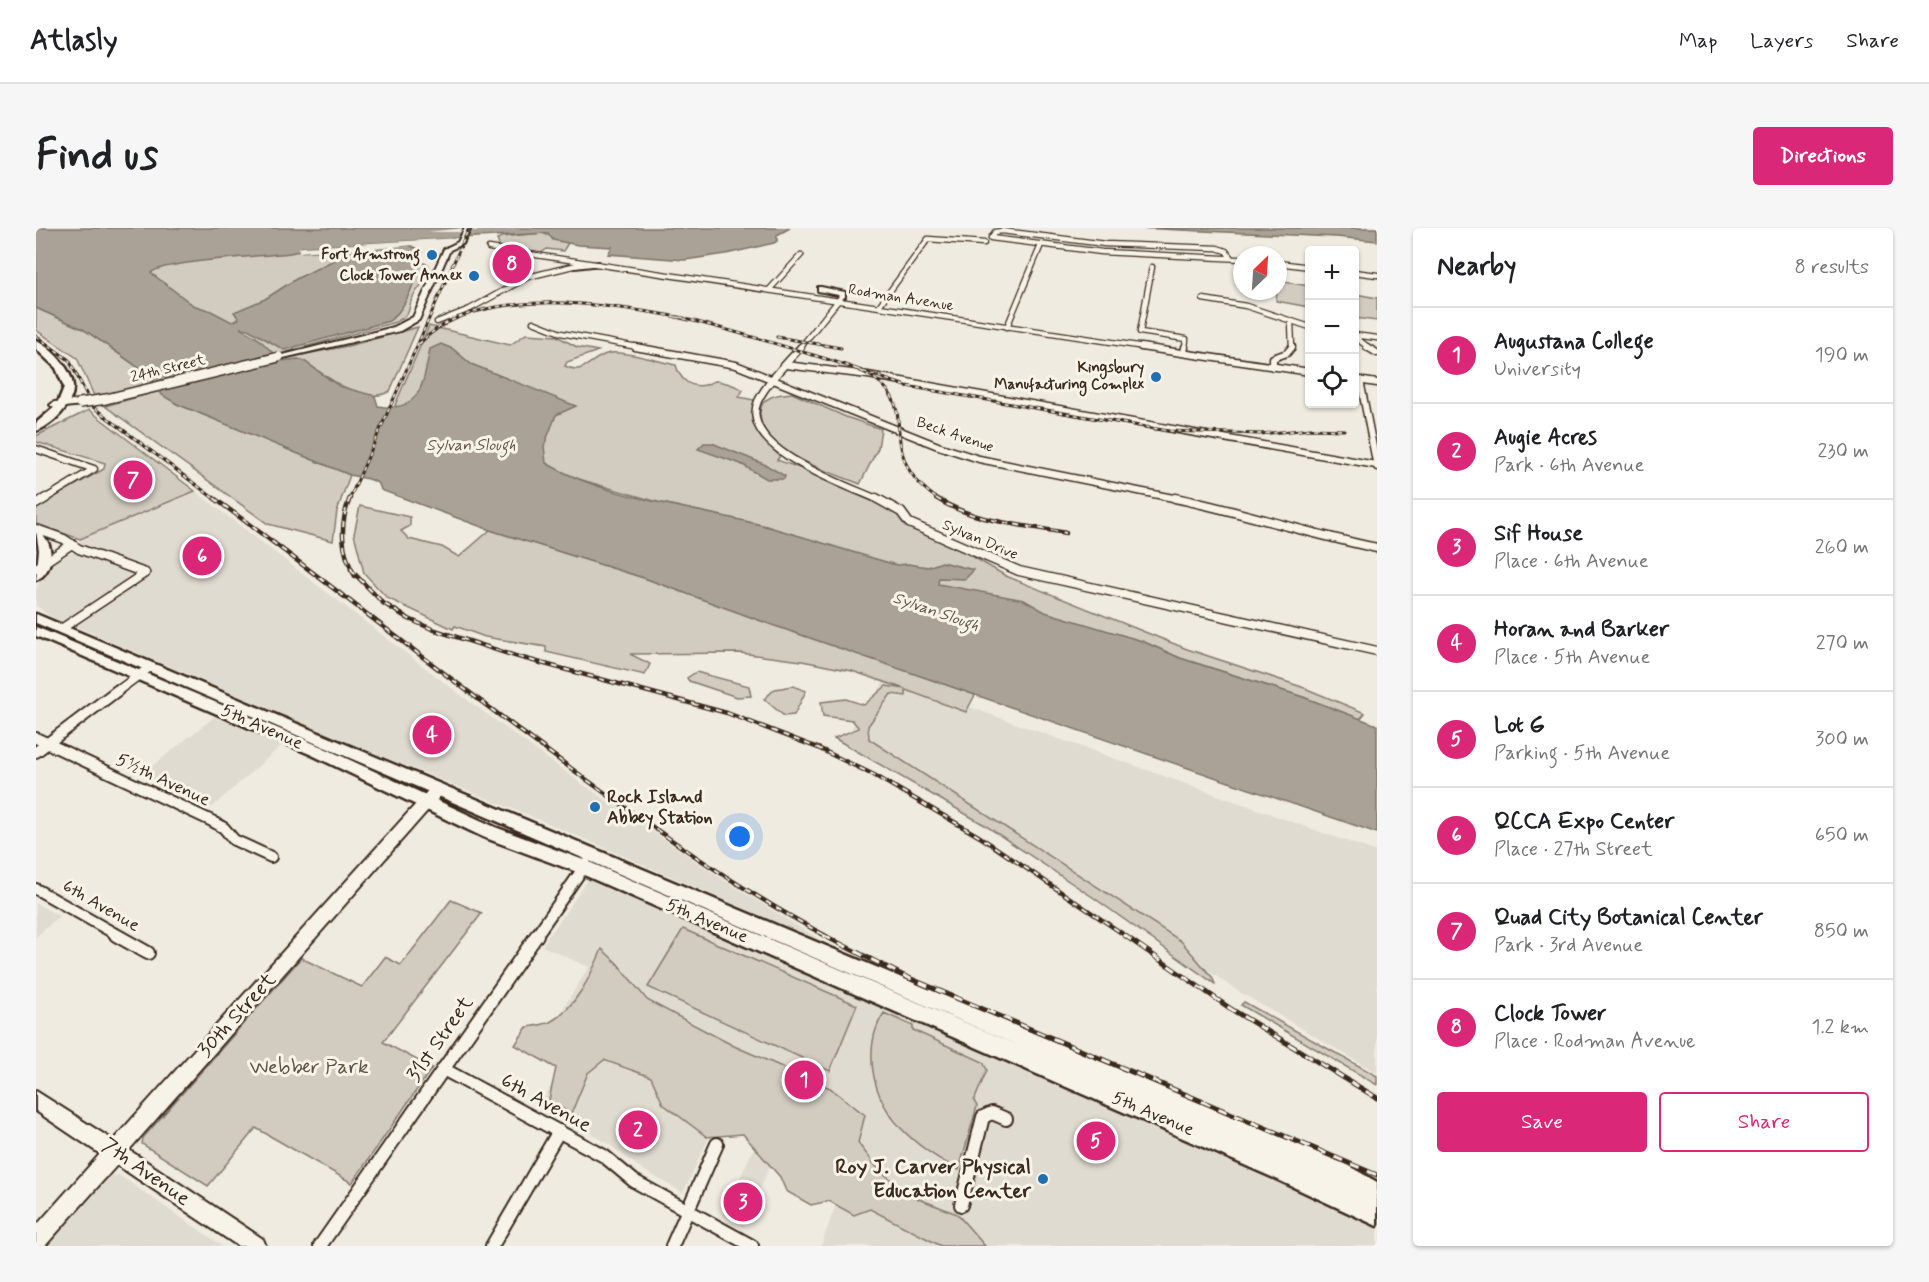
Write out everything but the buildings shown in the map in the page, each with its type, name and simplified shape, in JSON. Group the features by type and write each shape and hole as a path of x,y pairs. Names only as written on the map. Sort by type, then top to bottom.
{"main road":[{"path":"36,344 52,359 68,380 70,391 36,428"},
{"path":"36,353 50,368 60,384 59,405 36,422"},
{"path":"36,535 45,544 46,550 38,570"},
{"name":"5th Avenue","path":"37,623 61,629 317,751 432,796 489,832 588,861 1339,1173 1377,1194"},
{"name":"5th Avenue","path":"37,623 145,670"},
{"name":"5th Avenue","path":"588,861 1266,1163 1377,1215"}],"street":[{"name":"24th Street","path":"59,405 106,399 408,324 416,318 447,249 461,242 468,228"},
{"path":"996,231 1098,243 1217,248 1226,250 1231,258 1095,252 991,238 996,231"},
{"path":"879,306 928,239 984,243"},
{"path":"1095,252 1098,243"},
{"path":"1007,327 1041,245"},
{"name":"Rodman Avenue","path":"489,248 840,299 1007,327 1305,371"},
{"path":"769,290 801,255"},
{"path":"575,266 585,262"},
{"path":"437,322 470,309 528,277 575,266 600,264"},
{"path":"1287,264 1305,266"},
{"path":"1152,267 1140,332 1186,339 1184,353"},
{"path":"1359,272 1377,274"},
{"path":"820,291 840,299"},
{"name":"Sylvan Drive","path":"840,299 774,380 756,407 757,424 770,445 801,465 850,484 889,504 901,512 909,523 934,536 974,550 1011,567 1040,576 1377,651"},
{"path":"1203,299 1246,306 1305,326"},
{"name":"Beck Avenue","path":"533,322 561,333 729,363 972,457 1230,509 1312,533 1377,548"},
{"path":"1273,367 1274,358 1291,350 1292,322"},
{"path":"1359,336 1377,338"},
{"path":"1359,342 1377,353"},
{"path":"786,365 868,375 1377,466 1365,398 1359,384"},
{"path":"1359,380 1377,382"},
{"path":"36,449 89,466 93,471 36,504"},
{"path":"36,529 79,549 145,573 61,629"},
{"path":"38,570 72,544"},
{"path":"36,752 145,670"},
{"name":"5½th Avenue","path":"36,738 212,821 224,828 234,840 271,857"},
{"name":"30th Street","path":"36,1241 432,796"},
{"name":"31st Street","path":"320,1246 588,861"},
{"name":"6th Avenue","path":"36,889 148,953"},
{"name":"6th Avenue","path":"443,1069 604,1156 634,1181 752,1246"},
{"name":"7th Avenue","path":"36,1100 256,1246"},
{"path":"961,1205 983,1117 992,1113 1006,1119"},
{"path":"492,1246 559,1131"},
{"path":"672,1246 717,1144"},
{"path":"1339,1173 1377,1187"}],"shaded area":[{"path":"195,491 458,693 581,783 724,880 830,946 547,823 328,734 74,626 151,573 80,547 80,539"},
{"path":"77,552 138,574 64,624 36,605 36,590 46,567 70,553"},
{"path":"884,682 922,690 1377,852 1377,1073 1233,988 982,811 901,768 847,734"},
{"path":"218,714 282,745 210,809 141,775"},
{"path":"590,877 1286,1180 1377,1224 1377,1246 821,1246 850,1165 786,1131 743,1226 723,1215 766,1121 726,1101 683,1193 640,1168 606,1142 540,1105 571,1052 544,1039 589,967 542,946"},
{"path":"36,903 59,916 36,937"},
{"path":"119,1175 223,1246 46,1246 109,1176"}],"green space":[{"path":"542,233 568,243 563,251 547,249 541,253 500,247 497,240 501,237"},
{"path":"299,248 299,252 357,249 416,280 421,262 429,265 428,269 431,270 411,300 406,315 396,322 275,355 154,284 144,265"},
{"path":"1287,282 1305,285 1305,306 1276,301 1287,300"},
{"path":"1359,295 1377,298 1377,321 1359,319"},
{"path":"36,308 83,329 150,376 154,384 95,398 77,358 36,330"},
{"path":"429,326 510,345 526,334 557,336 577,347 598,351 567,362 565,366 572,369 583,367 604,355 617,353 676,365 680,375 690,384 700,386 715,381 734,385 743,390 739,397 754,400 755,426 766,443 780,456 777,460 841,483 894,511 904,522 949,543 1006,576 1187,649 1302,687 1365,713 1360,719 1303,697 1180,658 1142,641 936,591 766,526 658,502 568,476 398,407 395,405"},
{"path":"418,327 390,391 379,395 368,395 345,388 304,361 279,359 348,346"},
{"path":"159,391 177,404 350,475 337,511 333,541 268,524 105,406"},
{"path":"792,393 846,417 881,429 878,448 860,484 798,459 771,439 763,427 761,407 771,397"},
{"path":"89,410 195,491 80,539 36,524 36,507 104,469 105,463 36,442 36,436"},
{"path":"360,506 410,517 410,526 401,531 409,539 442,547 459,557 490,530 644,578 975,695 966,712 906,690 906,696 891,694 868,726 869,739 1181,941 1212,977 1215,984 1094,898 983,824 834,738 859,728 852,720 823,716 821,702 846,699 864,705 886,686 905,689 852,671 802,661 740,653 630,654 650,664 645,675 546,652 546,647 485,637 455,626 453,629 387,598 364,573 354,534"},
{"path":"696,672 749,686 751,696 737,697 689,681 687,678"},
{"path":"793,686 806,691 794,715 784,716 764,699 775,689"},
{"name":"Webber Park","path":"451,900 482,913 383,1042 432,1068 352,1183 256,1128 208,1186 142,1144 143,1138 301,958 362,987 385,957 401,965"},
{"path":"683,929 857,1005 830,1071 648,987"},
{"path":"602,949 617,963 647,1000 734,1046 830,1088 865,1115 858,1143 879,1170 914,1197 957,1214 985,1246 941,1246 870,1209 854,1215 829,1201 811,1205 786,1191 780,1177 743,1134 707,1137 663,1104 651,1077 604,1060 588,1073 571,1114 549,1100 556,1068 515,1045 527,1027 550,1022 568,1008 588,980"},
{"path":"1244,1002 1377,1076 1377,1085 1241,1005"},
{"path":"884,1013 913,1026 913,1030 983,1062 987,1070 974,1101 977,1106 959,1170 913,1140 889,1113 881,1098 875,1081 872,1049 876,1030"}],"water":[{"name":"Sylvan Slough","path":"36,228 790,228 777,235 777,241 774,243 685,260 608,254 612,247 578,245 553,240 548,233 302,247 299,251 290,253 174,265 151,273 193,305 232,322 239,319 234,312 265,299 350,249 364,250 409,245 422,251 418,269 407,299 389,321 284,350 248,329 240,328 259,339 281,361 298,359 304,361 339,386 375,396 378,406 393,407 404,405 412,400 422,384 430,349 441,344 453,349 471,364 576,406 556,415 544,446 546,463 571,476 625,494 765,526 897,565 928,567 942,562 974,570 965,579 939,578 938,584 1024,600 1045,612 1142,641 1180,658 1303,697 1377,725 1377,833 772,625 644,578 490,530 381,490 379,484 372,480 350,475 177,404 162,395 150,376 83,329 36,308"},
{"path":"1137,228 1377,228 1377,241 1336,237"},
{"path":"704,443 712,443 766,465 785,476 784,479 767,479 741,464 698,449"}],"pier":[{"path":"464,228 522,228 470,231 466,241 413,242 413,245 364,250 345,249 347,248 299,252 299,248 303,247 459,238 461,232 428,232"}],"railway":[{"path":"349,500 469,228"},
{"path":"419,344 444,325 474,312 509,305 582,304 684,318"},
{"path":"676,317 707,324 859,370"},
{"path":"36,336 69,360 93,407 216,500"},
{"path":"777,337 841,348"},
{"path":"859,370 906,386 1169,431 1260,434 1311,429 1344,430"},
{"path":"859,370 887,389 892,397 897,414 902,454 906,463 915,479 938,499"},
{"path":"214,498 482,702 634,814 728,878 826,936"},
{"path":"350,498 344,518 343,538 353,572"},
{"path":"938,499 982,518 1066,533"},
{"path":"353,572 383,603 409,619 432,629 515,656 727,713 818,748 874,775 980,837 1126,936"},
{"path":"353,572 355,576"},
{"path":"823,935 902,975 1377,1175"},
{"path":"1124,935 1231,1009 1377,1098"}],"place":[{"name":"Fort Armstrong","path":"432,255"},
{"name":"Clock Tower","path":"512,264"},
{"name":"Clock Tower Annex","path":"474,276"},
{"name":"Kingsbury Manufacturing Complex","path":"1156,377"},
{"name":"Quad City Botanical Center","path":"133,480"},
{"name":"QCCA Expo Center","path":"202,556"},
{"name":"Horan and Barker","path":"432,735"},
{"name":"Rock Island Abbey Station","path":"595,807"},
{"name":"Augustana College","path":"804,1080"},
{"name":"Augie Acres","path":"638,1130"},
{"name":"Lot G","path":"1096,1141"},
{"name":"Roy J. Carver Physical Education Center","path":"1043,1179"},
{"name":"Sif House","path":"743,1202"}]}
